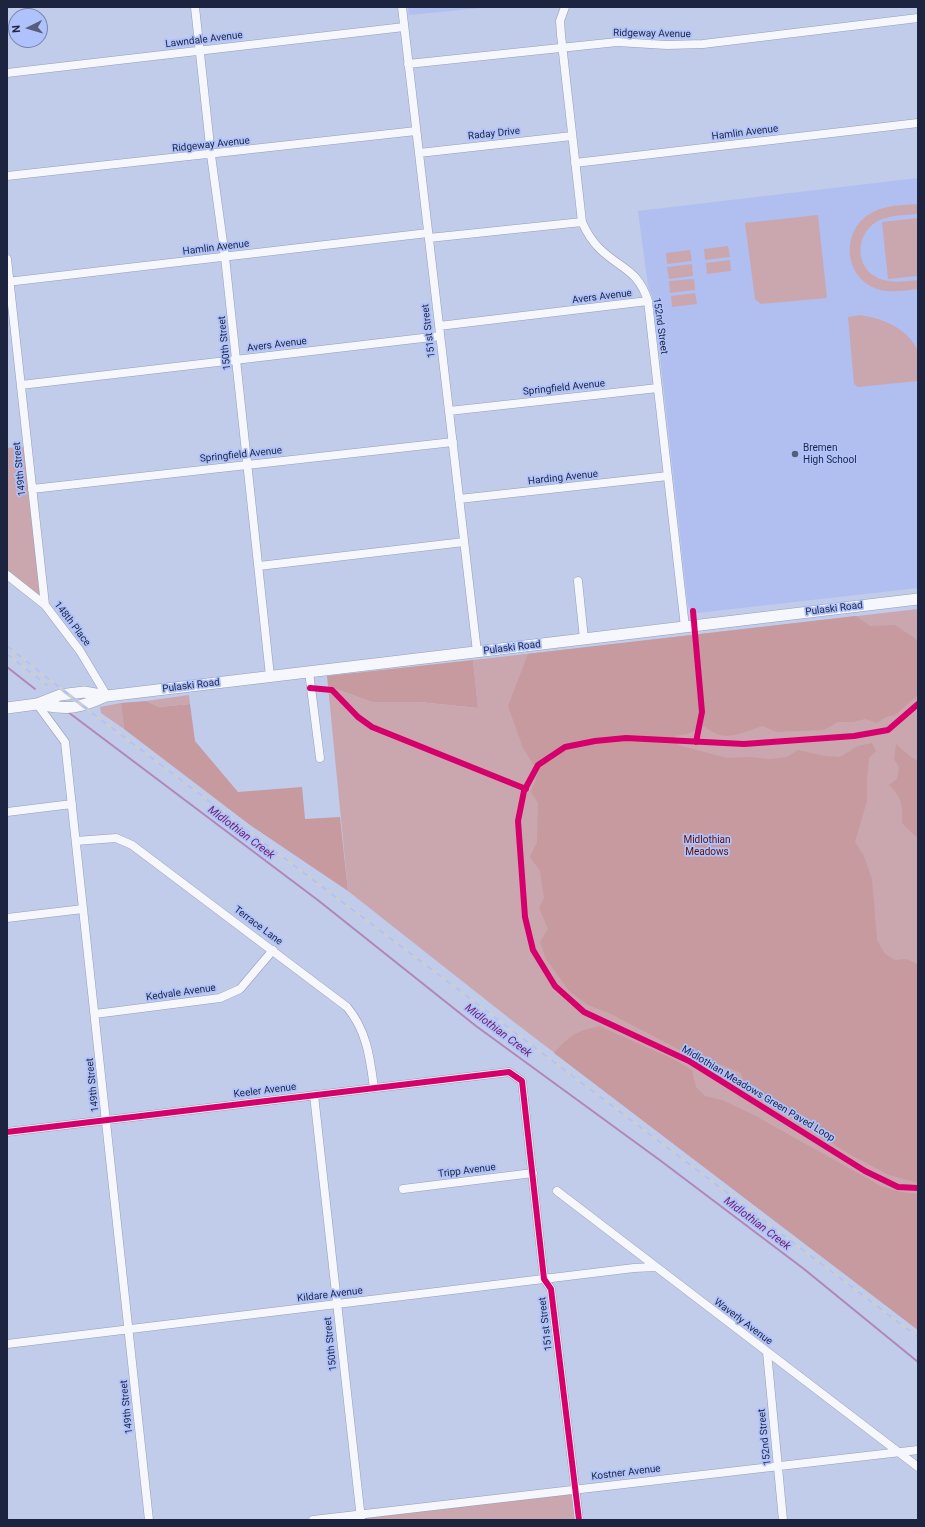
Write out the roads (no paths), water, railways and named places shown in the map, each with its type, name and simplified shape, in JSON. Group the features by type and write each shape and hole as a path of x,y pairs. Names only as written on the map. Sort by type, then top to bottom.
{"main road":[{"name":"Pulaski Road","path":"7,708 38,704 60,695 78,692 107,696 918,599"}],"street":[{"name":"150th Street","path":"195,7 211,155 225,257 270,676"},
{"name":"151st Street","path":"402,7 477,652"},
{"name":"152nd Street","path":"565,7 560,21 562,48 582,222 589,237 600,248 633,274 644,287 648,301 685,627"},
{"name":"Ridgeway Avenue","path":"408,64 617,42 691,45 918,18"},
{"name":"Lawndale Avenue","path":"7,73 404,28"},
{"name":"Hamlin Avenue","path":"575,163 918,123"},
{"name":"Ridgeway Avenue","path":"7,176 211,155 416,131"},
{"name":"Raday Drive","path":"419,153 572,136"},
{"name":"Hamlin Avenue","path":"8,282 428,235 582,222"},
{"name":"149th Street","path":"7,259 8,282 45,605"},
{"name":"Avers Avenue","path":"439,326 648,301"},
{"name":"Avers Avenue","path":"21,385 440,336"},
{"name":"Springfield Avenue","path":"449,411 658,388"},
{"name":"Springfield Avenue","path":"32,489 453,442"},
{"name":"Harding Avenue","path":"459,499 668,476"},
{"path":"259,566 464,542"},
{"name":"148th Place","path":"7,575 45,605 80,651 107,696"},
{"path":"578,581 584,639"},
{"path":"308,672 320,758"},
{"name":"149th Street","path":"38,704 65,742 149,1520"},
{"path":"7,812 72,804"},
{"name":"Terrace Lane","path":"76,841 116,838 132,845 347,1007 357,1018 368,1047 374,1088"},
{"path":"7,918 84,909"},
{"name":"Kedvale Avenue","path":"95,1014 220,998 240,989 273,950"},
{"name":"Keeler Avenue","path":"7,1132 509,1072 522,1081"},
{"name":"151st Street","path":"522,1081 544,1279 551,1288 579,1520"},
{"name":"150th Street","path":"314,1095 361,1517"},
{"name":"Tripp Avenue","path":"403,1189 533,1174"},
{"name":"Waverly Avenue","path":"557,1191 918,1467"},
{"name":"Kildare Avenue","path":"7,1344 634,1268 655,1267"},
{"name":"152nd Street","path":"766,1352 783,1520"},
{"name":"Kostner Avenue","path":"313,1520 361,1517 576,1489 918,1450"}],"waterway":[{"name":"Midlothian Creek","path":"7,667 35,689"},
{"name":"Midlothian Creek","path":"68,712 319,901 476,1026 661,1161 804,1269 918,1362"}],"railway":[{"path":"7,646 83,706 918,1337"},
{"path":"7,654 48,686"}],"place":[{"name":"Bremen High School","path":"795,454"}],"park label":[{"name":"Midlothian Meadows","path":"707,846"}]}
